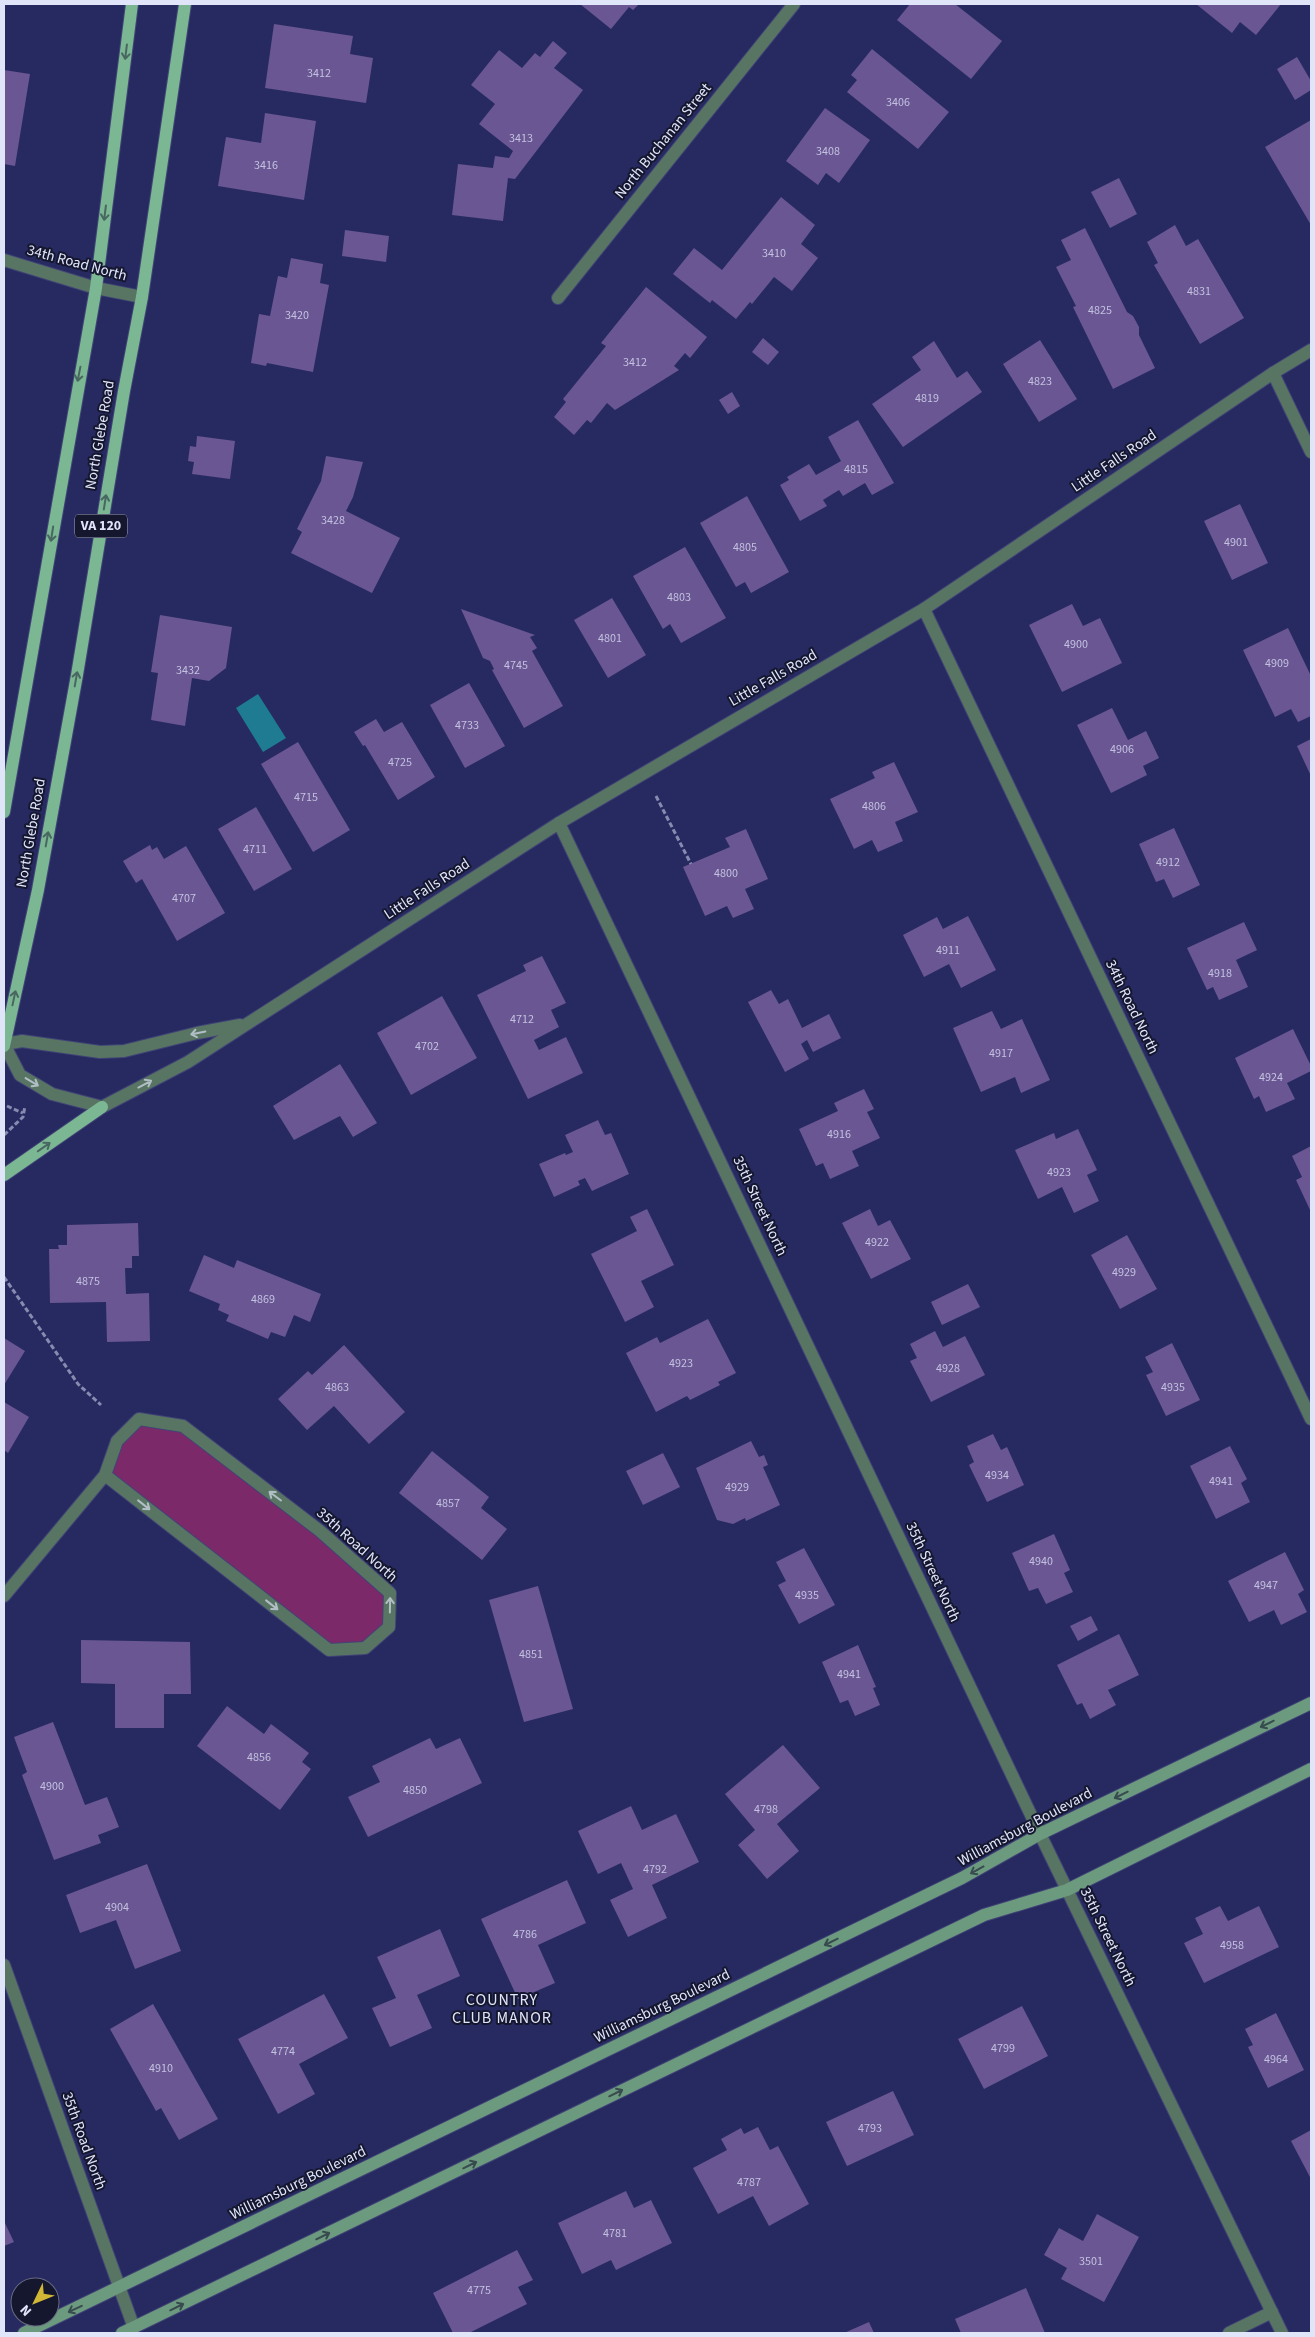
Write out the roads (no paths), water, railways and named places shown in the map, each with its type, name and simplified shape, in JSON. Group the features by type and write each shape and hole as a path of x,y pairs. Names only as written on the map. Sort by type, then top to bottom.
{"main road":[{"name":"North Glebe Road","path":"4,812 96,288 132,4"},
{"name":"North Glebe Road","path":"4,1044 38,890 142,296 185,4"},
{"path":"4,1175 102,1108"},
{"name":"Williamsburg Boulevard","path":"24,2333 962,1878 1040,1834 1311,1703"},
{"path":"128,2331 984,1914 1067,1890 1311,1768"}],"street":[{"name":"North Buchanan Street","path":"558,298 794,4"},
{"name":"34th Road North","path":"4,260 96,288 142,296"},
{"name":"Little Falls Road","path":"102,1108 188,1062 559,823 924,609 1273,373 1311,350"},
{"path":"1273,373 1311,452"},
{"name":"34th Road North","path":"924,609 1311,1418"},
{"name":"35th Street North","path":"559,823 1040,1834 1282,2333"},
{"name":"Little Falls Road","path":"4,1044 22,1041 100,1052 124,1052 197,1032 246,1024"},
{"path":"4,1044 20,1075 52,1094 102,1108"},
{"name":"35th Road North","path":"4,1596 106,1476 117,1441 139,1419 183,1426 320,1531 390,1593 389,1627 365,1648 329,1650 106,1476"},
{"name":"35th Road North","path":"4,1965 119,2288 128,2331"},
{"path":"1229,2333 1272,2312"}],"water":[{"path":"258,694 286,738 263,752 236,708"}],"district":[{"name":"COUNTRY CLUB MANOR","path":"502,2009"}]}
